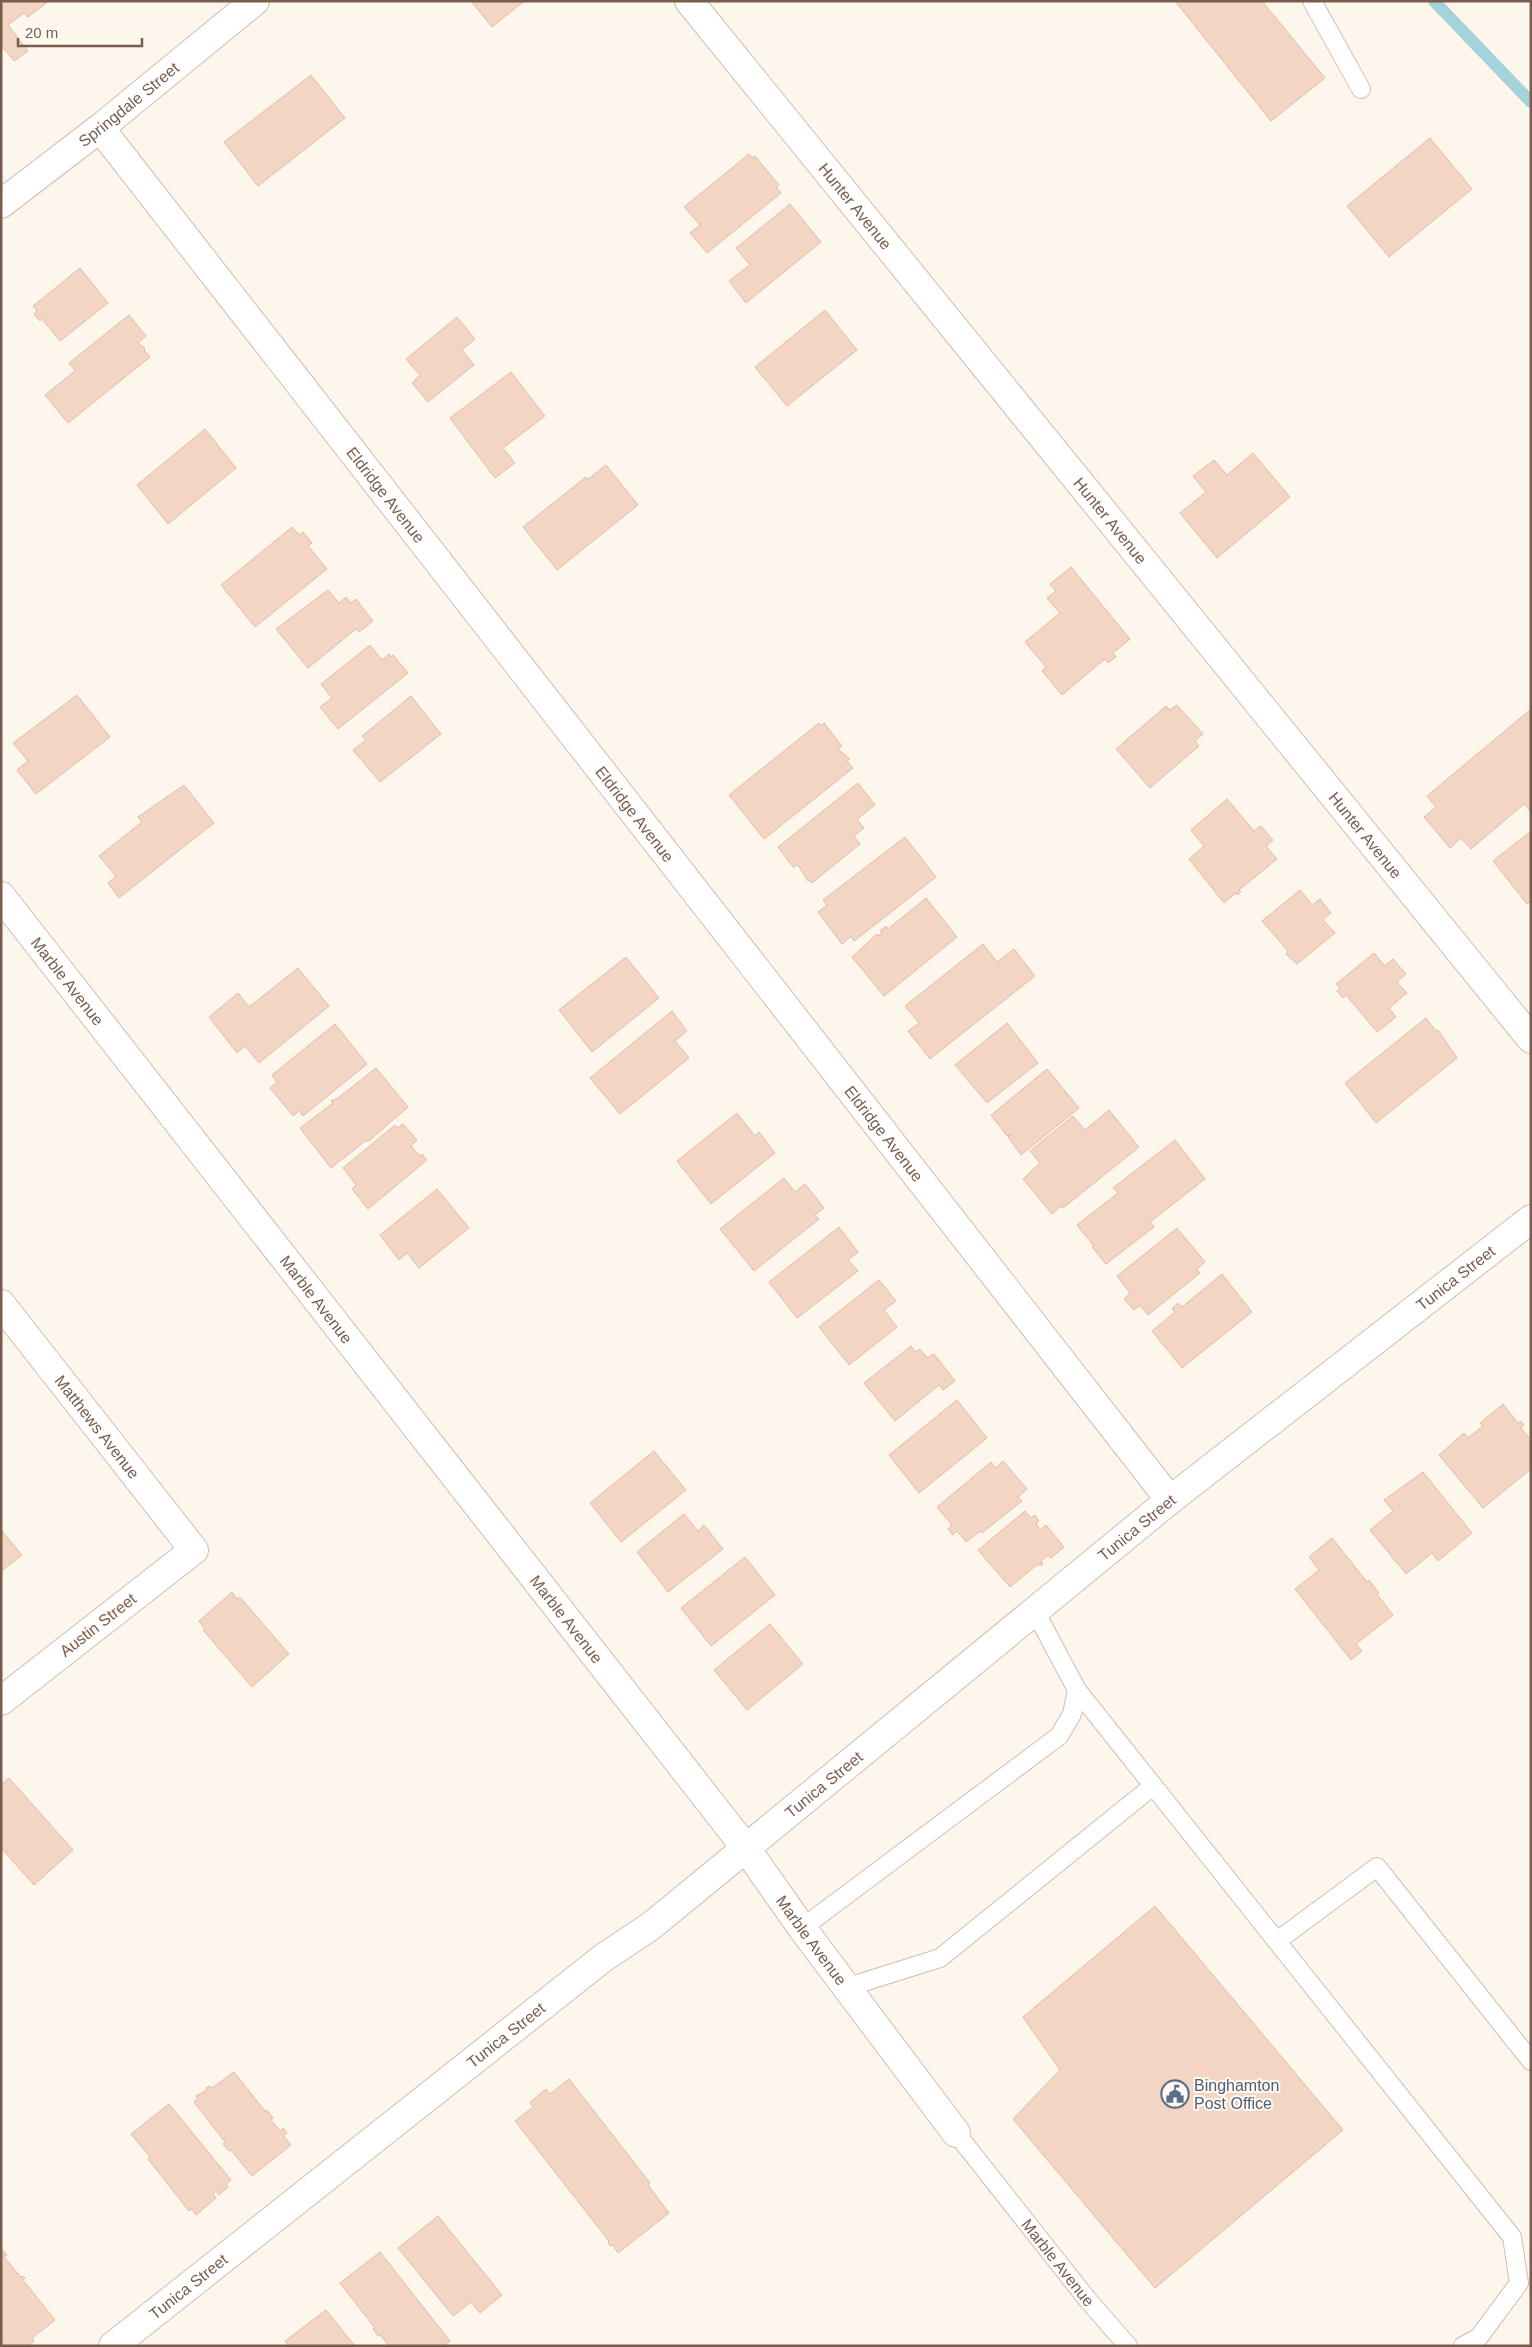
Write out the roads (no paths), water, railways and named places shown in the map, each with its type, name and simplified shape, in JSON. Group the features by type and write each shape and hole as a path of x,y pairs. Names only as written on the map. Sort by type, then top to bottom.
{"street":[{"name":"Springdale Street","path":"1,204 100,128 255,1"},
{"name":"Hunter Avenue","path":"689,1 1531,1039"},
{"name":"Eldridge Avenue","path":"100,128 1170,1500"},
{"name":"Marble Avenue","path":"1,896 745,1847 802,1928 956,2133"},
{"name":"Tunica Street","path":"113,2346 602,1958 651,1926 1170,1500 1531,1219"},
{"name":"Matthews Avenue","path":"1,1304 194,1550"},
{"name":"Austin Street","path":"1,1701 194,1550"}],"lane":[{"path":"1312,1 1361,89"},
{"path":"1034,1610 1077,1690 1512,2237 1525,2285 1479,2337 1463,2346"},
{"path":"802,1928 1059,1736 1072,1714 1077,1690"},
{"path":"848,1987 940,1958 1153,1786"},
{"path":"1277,1941 1376,1867 1531,2061"},
{"name":"Marble Avenue","path":"956,2133 1087,2299 1128,2346"}],"waterway":[{"path":"1434,1 1531,102"}],"place":[{"name":"Binghamton Post Office","path":"1175,2094"}]}
